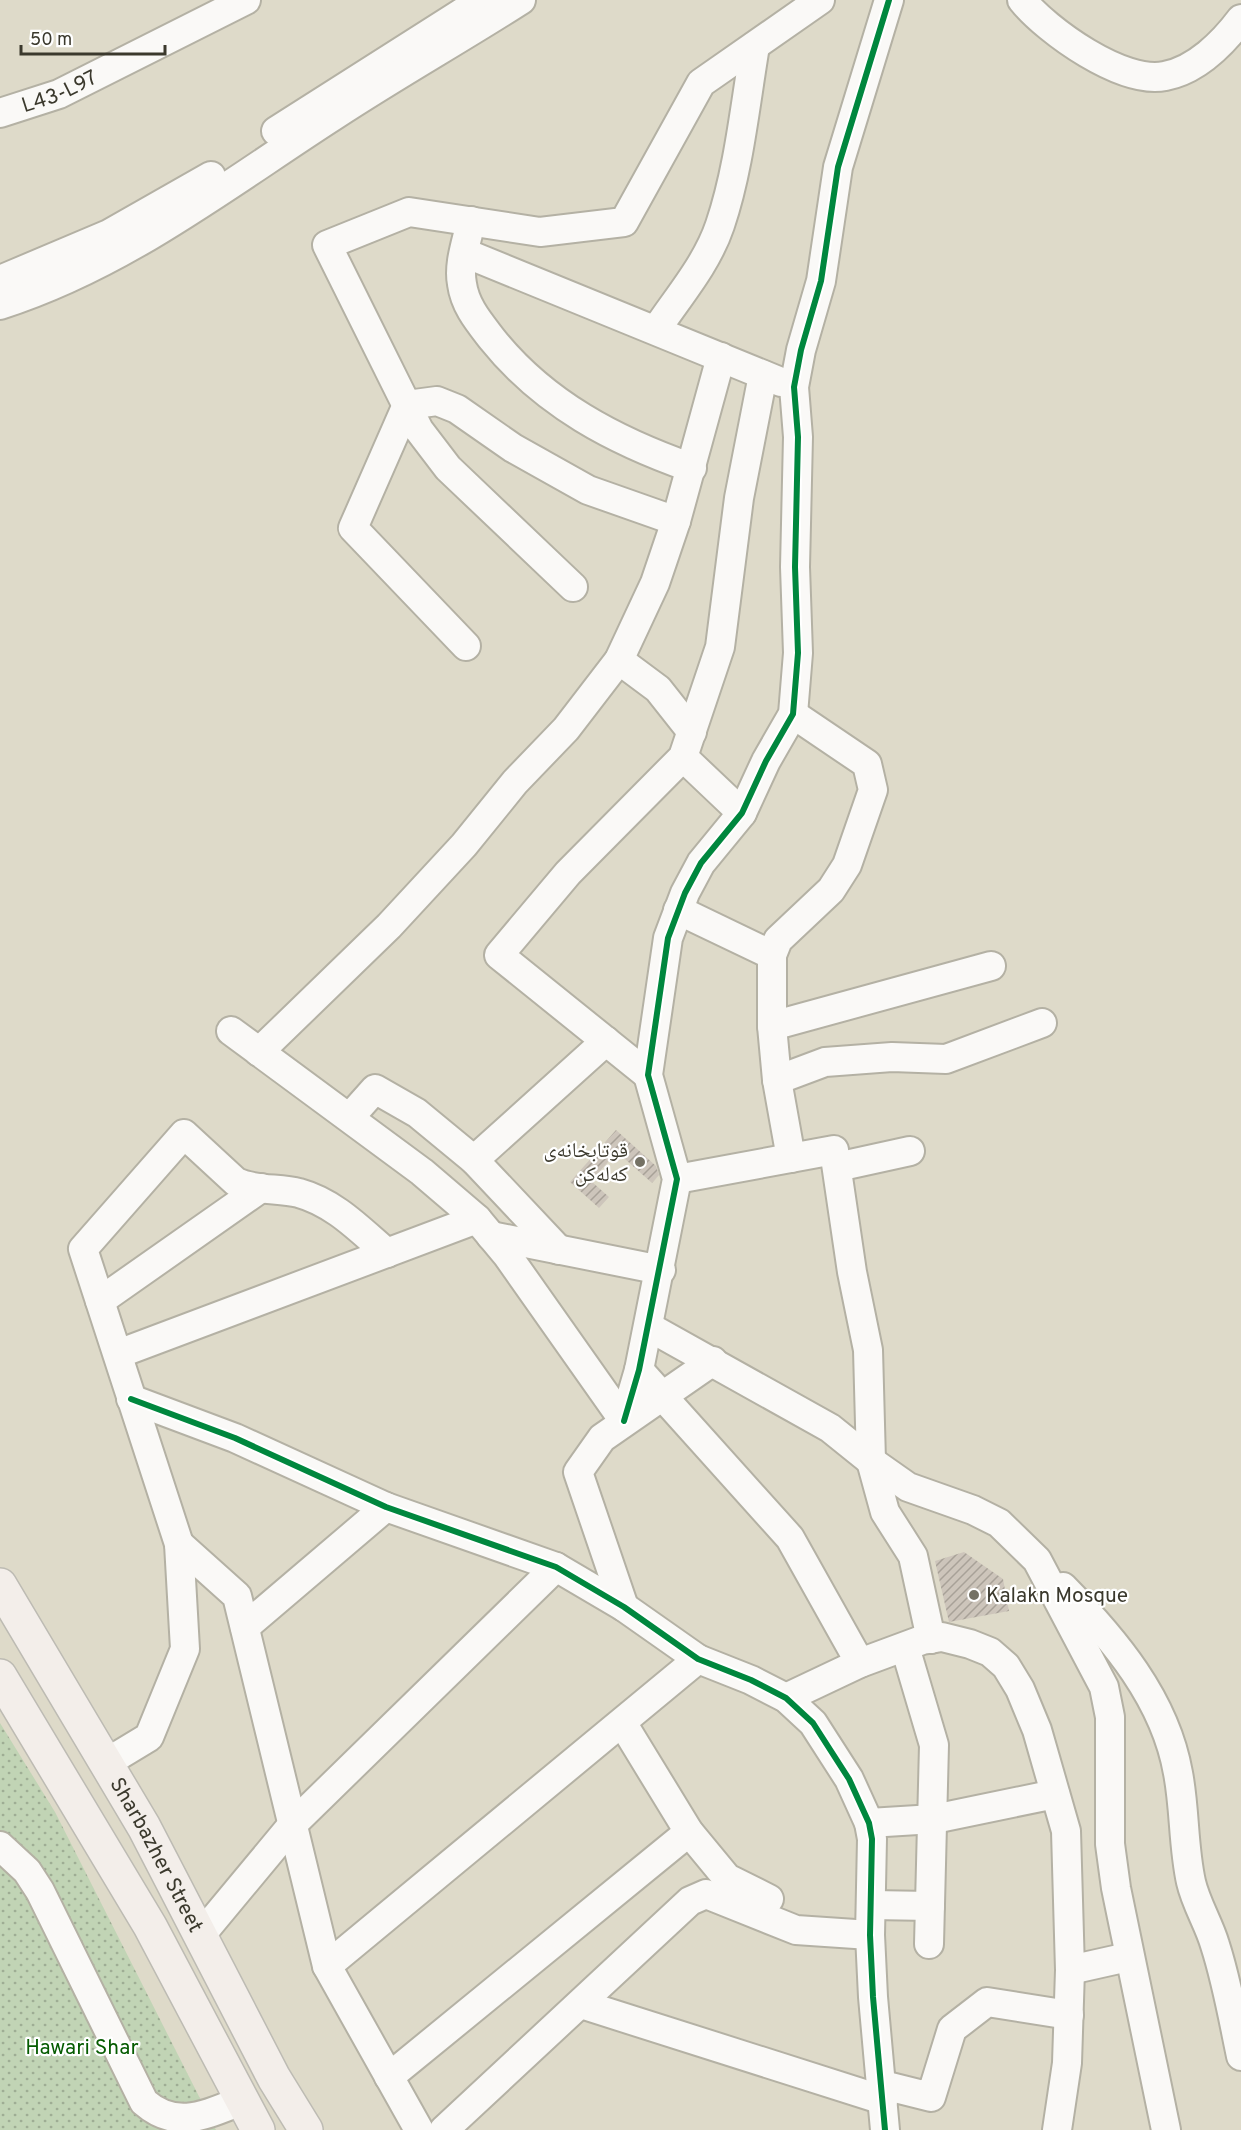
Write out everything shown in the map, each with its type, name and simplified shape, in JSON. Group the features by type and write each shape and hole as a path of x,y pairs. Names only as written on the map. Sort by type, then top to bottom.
{"main road":[{"name":"Sharbazher Street","path":"0,1585 144,1827 274,2078 306,2130"},
{"name":"Sharbazher Street","path":"0,1676 150,1926 258,2130"},
{"path":"150,1926 193,1922"}],"street":[{"name":"L43-L97","path":"0,113 59,94 246,0"},
{"path":"0,280 110,234 187,191 315,104 484,7 521,0"},
{"path":"573,587 448,468 419,430 327,245 409,212 540,232 624,222 701,84 820,0"},
{"path":"624,1421 649,1327 676,1179 648,1075 659,987 668,938 678,910 701,863 742,813 793,714 798,653 795,567 798,437 794,387 801,350 821,281 838,167 889,0"},
{"path":"1022,0 1035,15 1087,52 1117,67 1146,77 1164,77 1201,59 1231,31 1241,18"},
{"path":"0,305 68,278 137,245 334,115 484,7"},
{"path":"656,330 695,275 720,226 732,175 755,46"},
{"path":"471,221 461,269 466,300 477,320 526,377 566,408 628,444 692,468"},
{"path":"465,253 794,387"},
{"path":"259,1052 389,926 464,845 515,782 566,729 619,660 655,583 676,521 721,357"},
{"path":"648,1075 499,955 568,873 688,745 720,647 739,498 764,375"},
{"path":"407,405 437,401 457,409 532,459 588,490 676,521"},
{"path":"407,405 353,528 466,646"},
{"path":"619,660 658,689 688,745 742,813"},
{"path":"791,1158 777,1080 772,1026 772,955 778,940 831,890 847,865 873,790 867,764 793,714"},
{"path":"678,910 772,955"},
{"path":"772,1026 991,966"},
{"path":"777,1080 825,1062 892,1057 946,1059 1042,1023"},
{"path":"231,1030 422,1172 484,1227 624,1421"},
{"path":"474,1160 606,1041"},
{"path":"350,1117 375,1089 417,1113 474,1160 559,1250"},
{"path":"106,1763 149,1737 185,1649 179,1544 83,1249 184,1134 236,1182 261,1188 284,1190 319,1200 348,1219 387,1253"},
{"path":"676,1179 834,1150 852,1272 868,1350 871,1461 885,1512 913,1556 918,1643 934,1745 934,1819 929,1944"},
{"path":"837,1167 910,1150"},
{"path":"100,1301 261,1188"},
{"path":"118,1354 387,1253 484,1227 559,1250 661,1270"},
{"path":"649,1327 830,1428 908,1487 973,1510 999,1523 1106,1631 1144,1686 1169,1738 1178,1771 1191,1885 1208,1924 1227,1980 1241,2056"},
{"path":"624,1607 578,1472 602,1438 713,1361"},
{"path":"639,1370 790,1538 860,1663"},
{"path":"131,1399 235,1438 387,1508 556,1567 624,1607 698,1659 751,1680 786,1698 813,1723 849,1779 869,1823 873,1859 871,1920 873,1997 885,2130"},
{"path":"245,1627 387,1508"},
{"path":"179,1544 237,1596 327,1966 419,2130"},
{"path":"1037,1560 1104,1687 1110,1717 1112,1755 1110,1844 1128,1957 1166,2130"},
{"path":"193,1922 556,1567"},
{"path":"786,1698 860,1663 942,1637 990,1652 1006,1666 1020,1689 1037,1730 1066,1831 1069,2015 1067,2062 1058,2130"},
{"path":"327,1966 698,1659"},
{"path":"622,1724 689,1832 727,1878 768,1898 790,1914 871,1920"},
{"path":"869,1823 934,1819 1055,1794"},
{"path":"389,2077 689,1832"},
{"path":"0,1846 27,1871 40,1891 144,2102 159,2114 176,2120 198,2117 241,2101"},
{"path":"444,2130 690,1902 706,1893 776,1924 796,1930 871,1920 930,1906"},
{"path":"1208,1924 1241,1963"},
{"path":"1070,1970 1128,1957"},
{"path":"581,2004 883,2092 931,2097 952,2029 987,2002 1069,2015"}],"green space":[{"name":"Hawari Shar","path":"0,1723 55,1812 216,2130 0,2130"}],"building":[{"name":"قوتابخانەی کەلەکن","path":"616,1130 656,1166 659,1175 652,1183 617,1152 591,1181 609,1197 599,1208 570,1182"},
{"name":"Kalakn Mosque","path":"964,1552 1003,1579 1009,1611 949,1622 935,1561"}],"cycle path":[{"path":"624,1421 639,1370 677,1179 648,1075 668,938 685,893 701,863 742,813 766,761 793,714 798,653 795,567 798,437 794,387 801,350 821,281 838,167 889,0"},
{"path":"131,1399 235,1438 386,1507 556,1567 624,1607 698,1659 751,1680 786,1698 813,1723 849,1779 869,1823 872,1839 870,1935 885,2130"}],"place":[{"name":"قوتابخانەی کەلەکن","path":"640,1162"},
{"name":"Kalakn Mosque","path":"974,1595"}]}
